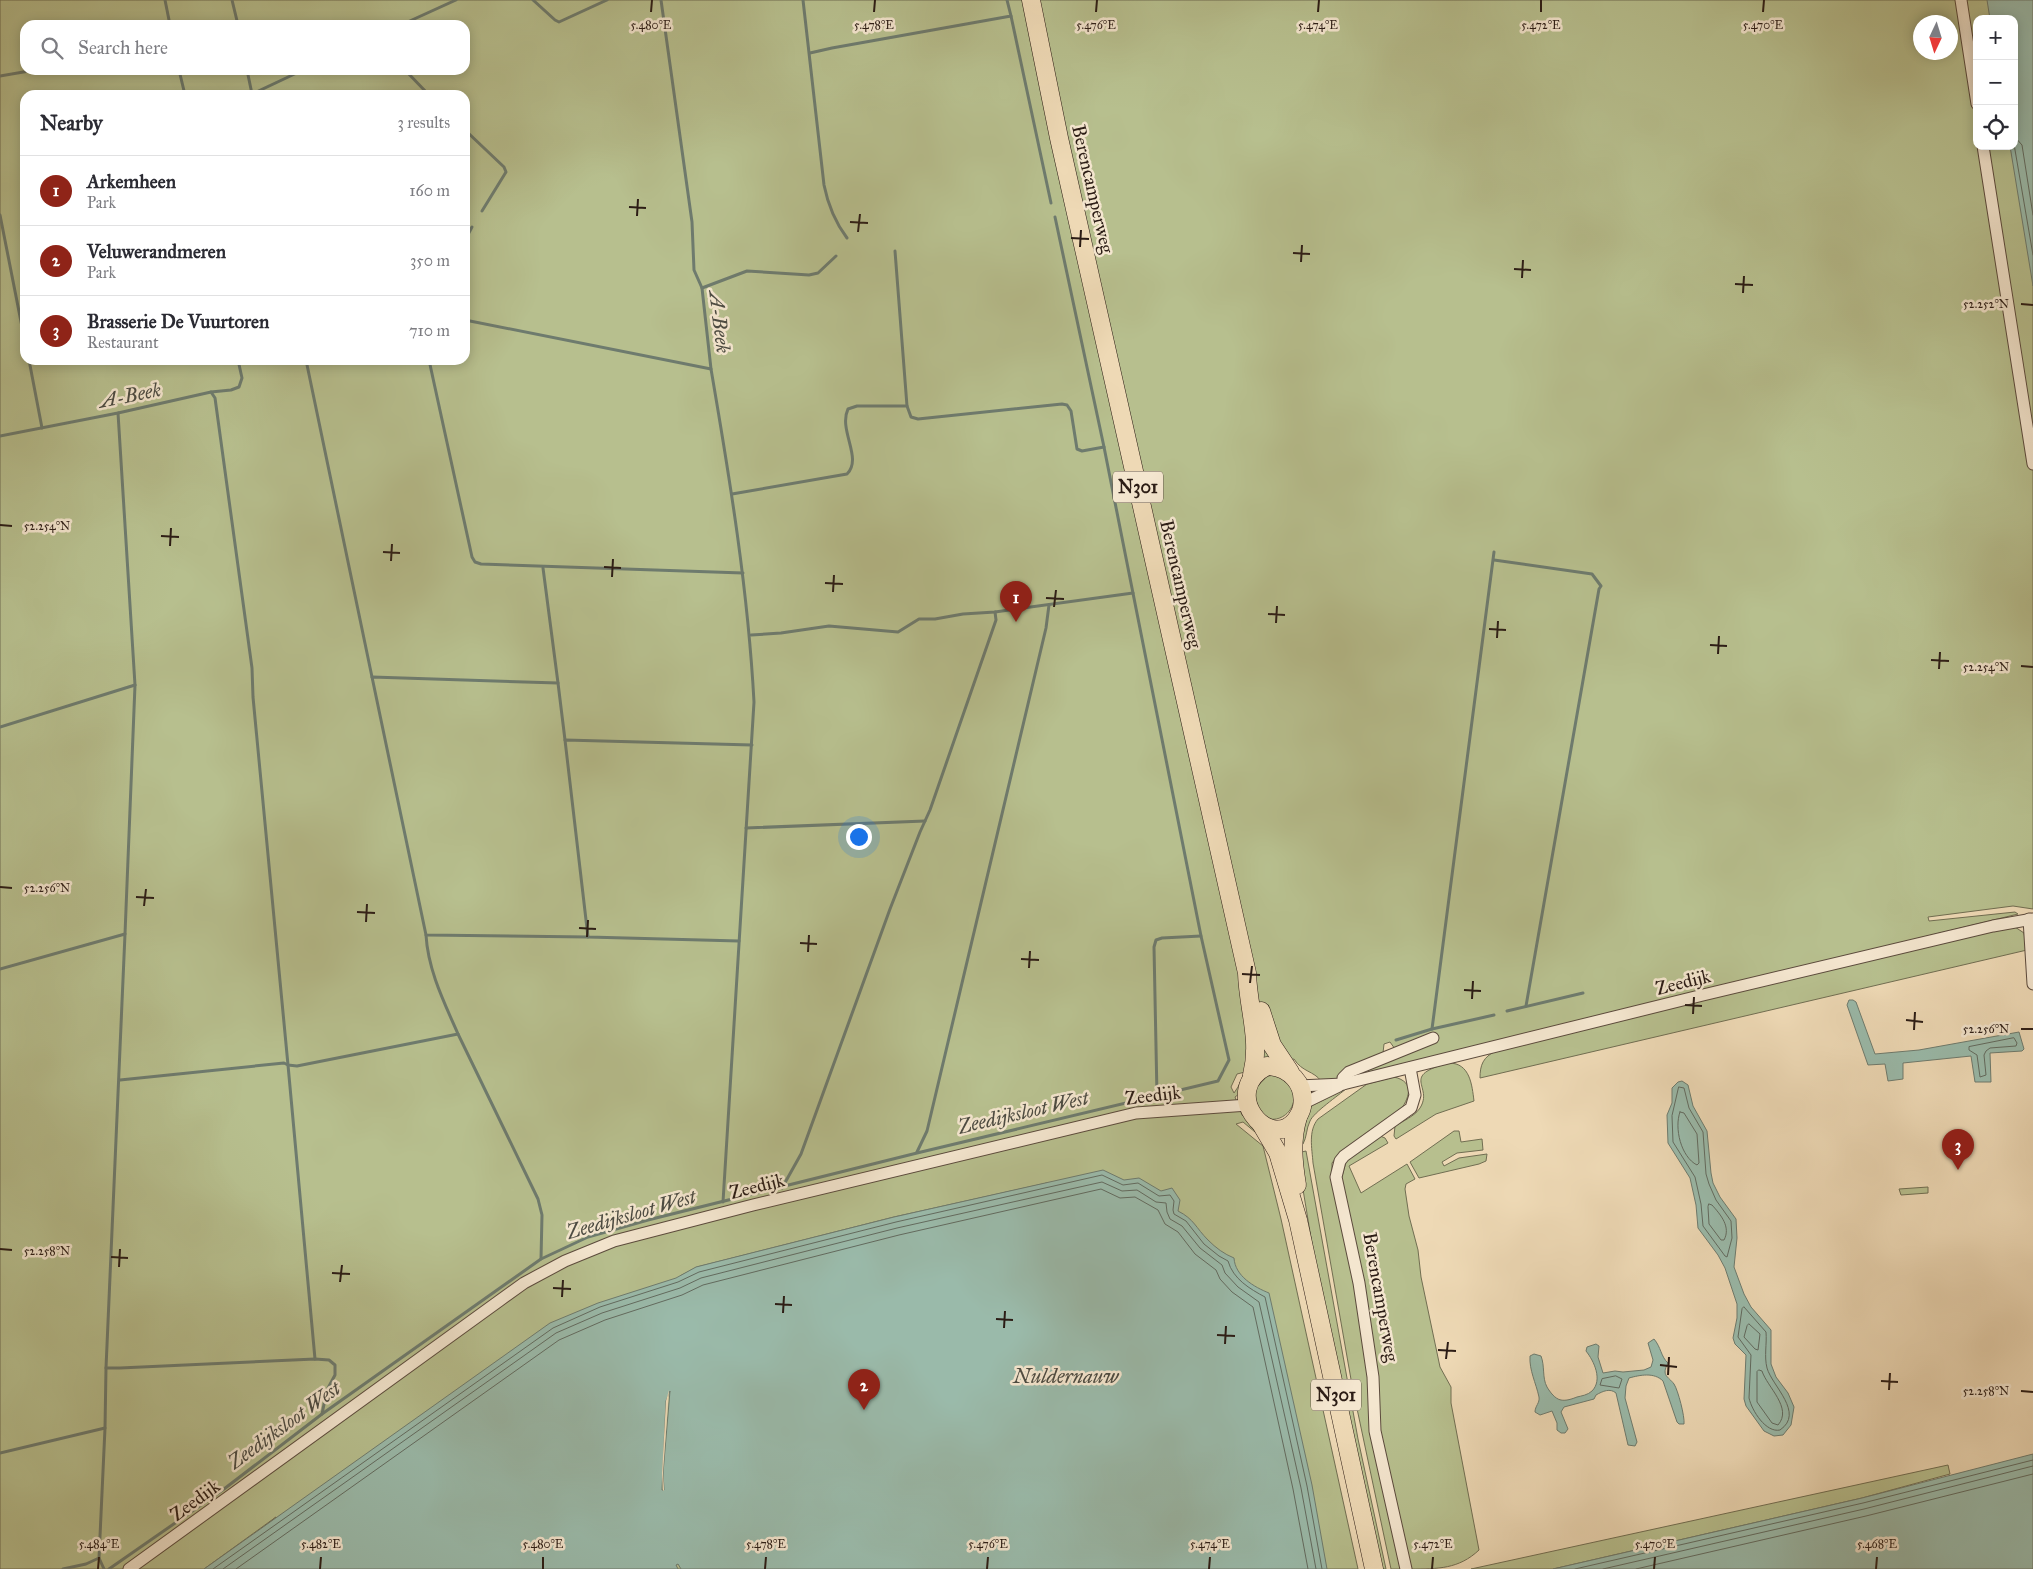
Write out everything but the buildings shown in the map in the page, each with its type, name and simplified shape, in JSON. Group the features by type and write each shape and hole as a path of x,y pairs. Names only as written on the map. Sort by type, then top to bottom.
{"main road":[{"name":"Berencamperweg","path":"1031,0 1074,203 1247,973 1249,1001 1257,1049 1252,1075"},
{"name":"Berencamperweg","path":"1247,973 1254,988 1272,1045 1295,1080"},
{"path":"1267,1066 1280,1066 1295,1080 1302,1094 1300,1111 1291,1125 1282,1129 1271,1129 1262,1124 1253,1115 1248,1105 1247,1091 1252,1075 1267,1066"},
{"name":"N301","path":"1298,1220 1298,1192 1293,1133 1300,1111"},
{"name":"N301","path":"1262,1124 1278,1153 1298,1220 1374,1569"}],"street":[{"path":"1961,0 1973,78"},
{"path":"1984,150 2033,464"},
{"path":"2031,919 2033,984"},
{"name":"Zeedijk","path":"1295,1080 1343,1084 1712,992 2031,919"},
{"name":"Zeedijk","path":"1343,1084 1343,1078 1348,1072 1433,1038"},
{"name":"Berencamperweg","path":"1406,1569 1375,1431 1373,1377 1359,1283 1336,1177 1337,1167 1344,1156 1411,1108 1415,1095 1410,1068"},
{"name":"Zeedijk","path":"1300,1111 1343,1084"},
{"name":"Zeedijk","path":"130,1569 524,1283 573,1257 614,1241 752,1205 1136,1113 1248,1105"}],"green space":[{"path":"0,0 2033,0 2033,909 2013,906 1928,917 1929,921 2015,912 2018,914 1354,1076 1395,1049 1390,1042 1384,1044 1383,1053 1332,1081 1321,1081 1301,1067 1294,1059 1248,1071 1239,1094 1235,1097 1242,1115 1260,1133 1255,1132 1243,1122 1236,1124 1263,1146 1281,1219 1358,1569 210,1569 276,1517 204,1569 0,1569","holes":["1245,1072 1238,1087 1234,1093 1231,1087 1237,1074","1047,1183 680,1276 697,1267 894,1217"]},
{"path":"2015,927 2024,933 2027,950 1480,1078 1483,1062 1496,1051 1943,941"},
{"path":"1449,1063 1456,1064 1466,1071 1471,1082 1474,1101 1436,1114 1396,1139 1394,1136 1395,1126 1409,1118 1420,1108 1423,1100 1421,1082 1425,1072"},
{"path":"1277,1075 1290,1086 1294,1098 1291,1108 1284,1116 1275,1119 1265,1117 1258,1107 1255,1089 1267,1076"},
{"path":"1394,1077 1401,1079 1408,1087 1408,1097 1403,1107 1399,1112 1339,1154 1332,1163 1332,1177 1355,1284 1402,1569 1391,1569 1352,1385 1313,1163 1311,1140 1313,1129 1318,1119 1367,1084"},
{"path":"1347,1088 1312,1117 1303,1144 1296,1146 1307,1111 1311,1106"},
{"path":"1454,1131 1459,1131 1461,1142 1482,1139 1483,1150 1457,1153 1442,1162 1444,1166 1459,1158 1487,1154 1486,1161 1419,1178 1410,1162"},
{"path":"1380,1136 1385,1138 1388,1143 1349,1166 1361,1193 1407,1164 1415,1179 1406,1184 1405,1189 1409,1216 1418,1250 1421,1277 1440,1367 1451,1387 1451,1403 1479,1550 1464,1561 1448,1567 1410,1569 1382,1448 1341,1180 1349,1157"},
{"path":"1306,1151 1358,1439 1386,1569 1382,1569 1313,1250 1297,1153"},
{"path":"1928,1187 1928,1193 1901,1195 1899,1189"},
{"path":"1948,1465 1950,1474 1862,1498 1553,1569 1471,1569"}],"water":[{"path":"1987,0 2033,0 2033,286 2011,150 2018,150 2018,15 1989,15"},
{"path":"1849,1000 1856,1002 1875,1054 1919,1050 2019,1032 2024,1049 2022,1051 1990,1053 1991,1082 1975,1082 1971,1056 1903,1063 1903,1079 1888,1081 1885,1064 1868,1065 1847,1005"},
{"path":"1682,1081 1688,1085 1693,1106 1707,1131 1713,1183 1720,1197 1736,1219 1737,1238 1734,1267 1751,1307 1771,1330 1771,1364 1776,1377 1788,1393 1794,1407 1791,1425 1783,1435 1774,1436 1764,1431 1746,1406 1744,1399 1746,1355 1735,1344 1733,1338 1737,1318 1737,1304 1725,1268 1698,1228 1696,1205 1690,1178 1668,1143 1667,1115 1672,1103 1672,1088"},
{"name":"Nuldernauw","path":"1103,1170 1124,1180 1139,1178 1161,1191 1172,1188 1180,1200 1178,1211 1191,1221 1214,1246 1234,1258 1238,1270 1246,1280 1257,1288 1269,1293 1312,1485 1327,1569 681,1569 678,1564 676,1565 678,1569 204,1569 550,1323 598,1303 676,1278 696,1267 894,1217","holes":["670,1391 663,1473 664,1490 662,1490 666,1401"]},
{"path":"1654,1339 1668,1363 1665,1373 1674,1384 1677,1392 1684,1424 1677,1422 1663,1381 1651,1375 1629,1378 1626,1386 1625,1398 1637,1442 1635,1446 1628,1445 1616,1393 1611,1391 1601,1392 1594,1399 1564,1407 1561,1412 1568,1429 1565,1433 1557,1430 1557,1423 1552,1411 1540,1415 1535,1412 1539,1397 1530,1356 1534,1354 1541,1356 1547,1387 1557,1398 1567,1400 1589,1393 1597,1382 1596,1371 1586,1351 1587,1347 1596,1344 1599,1346 1598,1357 1603,1373 1644,1370 1651,1367 1653,1360 1648,1343"},
{"path":"2033,1454 2033,1569 1553,1569 1862,1498"}],"pier":[{"path":"669,1390 663,1491 662,1473 666,1401"}],"waterway":[{"path":"165,0 169,20"},
{"path":"232,0 237,20"},
{"path":"412,20 456,0"},
{"path":"533,0 559,22 607,0"},
{"name":"A-Beek","path":"470,321 711,369 702,288 694,270 692,222 661,0"},
{"path":"803,0 824,185 832,213 847,238"},
{"path":"810,53 1011,16 1007,0"},
{"path":"1011,16 1051,203"},
{"path":"0,76 20,73"},
{"path":"180,75 184,90"},
{"path":"248,75 251,90"},
{"path":"260,90 292,75"},
{"path":"410,75 424,90"},
{"path":"470,135 504,167 506,172 482,211"},
{"path":"0,215 20,317"},
{"name":"Zeedijksloot West","path":"109,1569 224,1489 322,1414 541,1259 588,1237 648,1220 917,1153 1218,1081 1229,1060 1201,936 1104,447 1055,217"},
{"path":"470,231 472,227"},
{"path":"895,251 907,406"},
{"path":"702,288 747,271 809,275 818,273 836,256"},
{"path":"30,365 42,428"},
{"name":"A-Beek","path":"0,436 118,413 211,392 231,390 239,387 242,378 239,365"},
{"path":"307,365 372,677"},
{"path":"430,365 472,557 475,562 481,564 743,573"},
{"path":"711,369 743,577 754,702 723,1202"},
{"path":"211,392 215,398 252,668 253,697 288,1065 297,1066 458,1034 433,973 426,935"},
{"path":"732,494 847,474 851,467 852,452 846,426 846,417 848,409 857,406 907,406 911,417 918,419 1062,404 1067,405 1071,411 1077,449 1082,451 1104,447"},
{"path":"118,413 135,685 125,934"},
{"path":"1432,1029 1494,552"},
{"path":"1494,560 1592,574 1601,586 1526,1006"},
{"path":"543,568 558,683"},
{"path":"751,635 829,626 898,632 919,619 995,612 1133,593"},
{"path":"917,1152 927,1131 1046,628 1049,605"},
{"path":"782,1188 801,1154 890,909 930,810 996,620 995,612"},
{"path":"565,740 558,683 372,677 426,935 588,937"},
{"path":"0,727 135,685"},
{"path":"739,941 588,937 565,740 752,745"},
{"path":"746,828 925,821"},
{"path":"0,969 125,934 106,1368"},
{"path":"1157,1096 1154,947 1156,940 1162,938 1201,936"},
{"path":"1507,1011 1583,993"},
{"path":"1396,1040 1432,1029 1494,1015"},
{"path":"458,1034 538,1199 542,1215 541,1259"},
{"path":"120,1080 284,1063 288,1065 315,1359"},
{"path":"105,1428 106,1368 315,1359 329,1360 335,1365 335,1375 327,1390 322,1414"},
{"path":"0,1453 105,1428 99,1558 86,1564 63,1569"},
{"path":"99,1558 104,1569"}],"place":[{"name":"Arkemheen","path":"1016,622"},
{"name":"Brasserie De Vuurtoren","path":"1958,1170"},
{"name":"Veluwerandmeren","path":"864,1410"}]}
